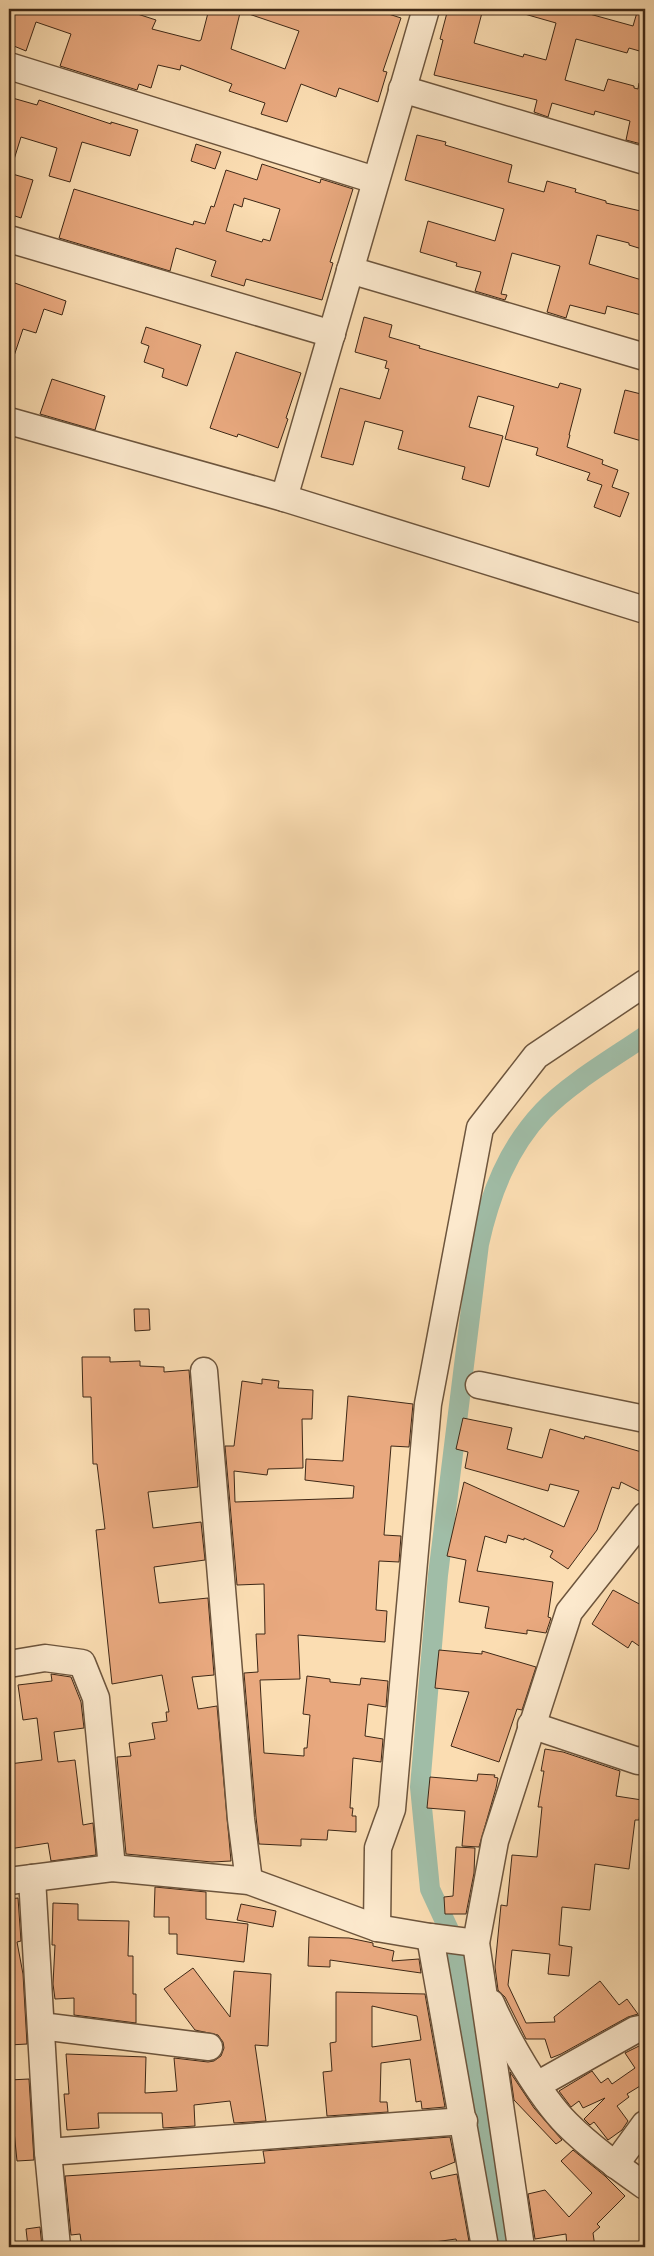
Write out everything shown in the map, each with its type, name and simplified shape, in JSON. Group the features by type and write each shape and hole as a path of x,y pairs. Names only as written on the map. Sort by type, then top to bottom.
{"street":[{"path":"284,498 426,9"},
{"path":"9,66 375,180"},
{"path":"402,89 645,162"},
{"path":"9,239 332,334"},
{"path":"350,270 645,357"},
{"path":"9,421 284,498 645,610"},
{"path":"377,1928 378,1848 392,1809 428,1404 480,1128 536,1056 645,983"},
{"path":"204,1371 241,1819 249,1882"},
{"path":"479,1385 645,1419"},
{"path":"485,2247 464,2121 454,1940 495,1841 569,1612 645,1516"},
{"path":"9,1664 45,1658 82,1663 96,1698 112,1868"},
{"path":"531,1725 643,1767"},
{"path":"57,2247 48,2152 41,2026 20,1879 112,1868 249,1882 377,1928 454,1940 479,1975 499,2021 537,2085 566,2123 615,2165 645,2186"},
{"path":"479,1975 521,2247"},
{"path":"41,2026 209,2047"},
{"path":"537,2085 635,2030 645,2028"},
{"path":"48,2152 464,2121"},
{"path":"615,2165 645,2124"}],"building":[{"path":"9,9 122,9 156,20 152,29 199,41 201,40 209,9 373,9 401,18 383,71 387,72 378,102 339,88 336,97 301,84 287,122 261,114 265,103 229,91 232,84 181,65 180,70 158,65 151,88 139,84 137,90 60,66 71,34 36,22 26,51 9,44","holes":["240,11 299,31 285,69 231,49"]},
{"path":"448,9 483,9 474,43 523,57 524,54 546,60 556,23 521,13 522,9 588,9 586,13 633,26 638,9 645,9 645,43 643,52 629,48 627,53 576,39 565,80 604,91 608,79 634,86 634,88 638,89 639,83 645,84 645,145 626,140 630,121 595,111 594,115 552,103 548,117 534,112 537,100 434,75 443,40 440,39"},
{"path":"9,97 37,105 39,100 111,124 111,122 138,130 130,156 82,142 70,182 49,176 57,148 21,137 12,166 9,165"},
{"path":"417,135 446,142 445,145 512,165 508,182 544,192 547,181 576,189 575,192 606,201 606,203 645,212 645,250 629,245 629,243 597,235 589,264 645,281 645,316 607,306 605,314 570,305 566,318 547,312 560,266 512,253 501,294 507,295 505,300 475,291 481,272 456,266 457,263 420,252 428,221 495,241 504,209 405,180"},
{"path":"196,144 221,152 215,169 191,161"},
{"path":"262,164 320,183 321,179 353,189 330,262 333,263 322,300 246,279 244,286 211,276 216,261 176,248 170,271 59,238 74,189 193,225 194,221 205,224 211,206 214,207 226,170 257,180","holes":["244,198 280,209 270,241 263,239 262,242 226,231 234,204 242,207"]},
{"path":"9,173 33,180 21,218 9,214"},
{"path":"9,281 66,301 62,315 44,309 36,333 23,329 12,362 9,362"},
{"path":"364,317 392,325 389,337 420,346 419,348 558,388 560,383 581,389 567,447 603,460 602,464 618,470 612,487 629,493 620,517 594,507 602,485 587,480 590,473 536,455 538,448 505,439 514,406 478,396 469,427 503,436 489,487 462,479 465,467 398,449 403,431 365,421 353,465 321,457 340,388 380,399 389,369 385,368 387,361 355,352"},
{"path":"146,327 201,345 187,386 162,377 164,369 144,362 149,346 141,343"},
{"path":"236,352 301,373 278,448 238,434 237,437 210,428"},
{"path":"52,379 105,396 95,430 40,414"},
{"path":"625,390 645,395 645,442 614,433"},
{"path":"134,1309 149,1309 150,1330 135,1331"},
{"path":"82,1357 110,1357 110,1362 140,1361 140,1366 164,1367 164,1372 189,1370 198,1487 148,1492 153,1528 201,1522 205,1560 154,1567 159,1603 208,1598 214,1675 192,1677 198,1709 217,1706 231,1861 212,1862 126,1854 117,1757 131,1756 129,1743 155,1739 152,1723 167,1721 166,1712 169,1712 162,1675 112,1684 96,1530 105,1529 97,1464 93,1464 91,1397 83,1397"},
{"path":"262,1379 279,1381 278,1388 313,1390 312,1419 302,1419 303,1468 268,1469 267,1475 234,1471 235,1502 353,1498 354,1486 305,1480 306,1459 343,1461 348,1396 413,1404 409,1447 391,1446 384,1535 401,1536 399,1562 379,1561 376,1610 387,1611 385,1642 298,1635 300,1679 260,1680 264,1753 304,1756 304,1748 307,1748 310,1715 303,1714 307,1676 330,1679 330,1682 360,1685 361,1678 388,1681 386,1707 368,1704 365,1736 383,1739 381,1762 353,1758 350,1808 353,1808 352,1816 356,1816 356,1832 328,1830 327,1840 301,1839 301,1846 259,1844 244,1673 258,1672 256,1634 265,1634 264,1584 237,1585 225,1446 234,1446 242,1381 262,1384"},
{"path":"463,1418 512,1428 507,1449 542,1458 550,1429 584,1439 585,1436 645,1453 645,1494 621,1482 619,1489 612,1487 597,1530 568,1569 550,1557 553,1551 524,1538 524,1540 508,1535 506,1543 485,1536 477,1571 553,1582 548,1617 551,1618 546,1633 527,1630 527,1634 485,1628 489,1607 459,1602 466,1560 447,1556 464,1482 564,1527 579,1491 550,1484 548,1491 465,1468 468,1452 456,1449"},
{"path":"613,1590 645,1607 645,1650 632,1641 628,1648 592,1624"},
{"path":"439,1650 482,1654 482,1651 536,1667 522,1710 517,1709 499,1762 451,1746 469,1692 435,1688"},
{"path":"51,1674 71,1677 81,1702 84,1728 54,1732 58,1762 75,1760 83,1825 93,1823 96,1855 51,1861 48,1843 9,1849 9,1764 42,1760 37,1718 23,1720 18,1685 52,1681"},
{"path":"545,1749 563,1752 620,1771 616,1796 642,1800 639,1820 635,1820 629,1869 595,1864 590,1910 562,1907 559,1945 572,1947 569,1976 548,1974 550,1954 512,1950 508,1985 526,2023 555,2022 554,2017 600,1981 619,2005 627,1999 638,2014 628,2017 551,2058 545,2039 526,2039 505,1997 498,1990 495,1967 501,1905 507,1906 512,1855 537,1857 542,1807 538,1807 544,1771 541,1771"},
{"path":"478,1774 495,1775 494,1777 498,1778 496,1788 479,1847 462,1846 465,1811 427,1808 430,1777 477,1781"},
{"path":"456,1847 475,1848 474,1873 466,1914 445,1914 444,1897 453,1896"},
{"path":"155,1887 206,1892 206,1919 248,1924 244,1962 177,1954 177,1934 169,1934 169,1917 154,1917"},
{"path":"18,1898 21,1941 17,1942 23,1974 27,2044 9,2045 9,1899"},
{"path":"53,1903 78,1904 78,1920 129,1921 128,1956 133,1956 133,1994 136,1994 136,2023 74,2015 74,1998 55,1999 53,1984 55,1945 52,1945"},
{"path":"241,1904 276,1911 273,1927 237,1920"},
{"path":"309,1937 349,1938 373,1943 373,1946 394,1951 392,1961 419,1959 421,1973 330,1960 330,1967 308,1966"},
{"path":"193,1968 230,2017 234,1971 271,1974 268,2046 255,2045 266,2121 234,2123 230,2101 194,2105 195,2126 163,2128 162,2113 98,2113 99,2128 67,2130 64,2094 69,2094 66,2054 146,2057 145,2093 177,2091 174,2058 208,2062 214,2061 221,2056 224,2048 223,2042 218,2035 195,2030 164,1989"},
{"path":"336,1992 425,1994 445,2107 422,2109 421,2101 416,2102 410,2059 381,2063 380,2102 387,2102 388,2112 327,2116 323,2072 332,2071 330,2043 336,2042","holes":["372,2006 417,2016 421,2040 372,2047"]},
{"path":"645,2043 645,2083 627,2094 629,2097 617,2106 628,2121 622,2130 608,2140 594,2122 590,2125 584,2119 605,2098 583,2108 579,2101 571,2107 559,2091 592,2071 601,2083 608,2078 612,2084 635,2068 625,2053"},
{"path":"510,2072 534,2108 562,2140 556,2144 514,2100"},
{"path":"29,2079 34,2160 17,2161 14,2131 9,2131 9,2080"},
{"path":"450,2137 455,2162 430,2172 432,2179 457,2174 470,2247 458,2247 456,2239 420,2244 420,2247 223,2247 223,2242 188,2243 189,2247 82,2247 80,2234 71,2235 65,2176 265,2163 263,2151"},
{"path":"573,2150 605,2176 625,2196 597,2224 600,2227 593,2233 595,2247 567,2247 566,2234 535,2239 528,2194 545,2190 569,2217 592,2193 561,2161"},
{"path":"40,2227 42,2247 28,2247 26,2229"}],"waterway":[{"path":"501,2247 466,2018 449,1930 430,1889 420,1787 438,1575 479,1244 483,1225 495,1190 510,1156 543,1111 579,1081 645,1036"}]}
